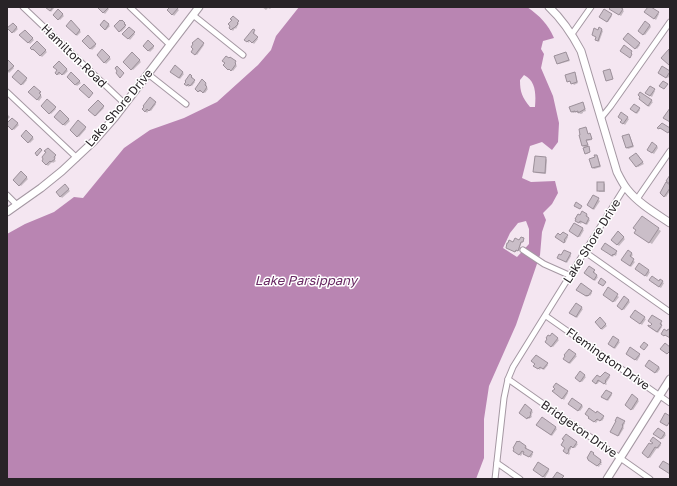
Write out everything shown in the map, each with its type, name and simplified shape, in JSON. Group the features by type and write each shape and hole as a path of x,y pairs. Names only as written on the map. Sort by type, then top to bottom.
{"street":[{"name":"Hamilton Road","path":"23,7 125,104"},
{"path":"130,7 170,45"},
{"name":"Lake Shore Drive","path":"7,212 41,188 77,158 94,140 115,117 199,7"},
{"name":"Lake Shore Drive","path":"495,479 504,398 508,379 513,368 625,187 617,172 582,55 572,34 561,19 549,7"},
{"path":"572,34 591,7"},
{"path":"193,15 243,55"},
{"path":"601,118 670,22"},
{"path":"148,74 186,104"},
{"path":"7,92 77,158"},
{"path":"637,199 670,151"},
{"path":"625,187 637,199 670,223"},
{"path":"7,195 17,205"},
{"path":"523,250 544,264 571,276"},
{"path":"585,252 670,312"},
{"name":"Flemington Drive","path":"546,316 670,403"},
{"name":"Bridgeton Drive","path":"508,379 650,479"},
{"path":"607,479 670,379"},
{"path":"497,463 520,479"}],"water":[{"name":"Lake Parsippany","path":"299,7 527,7 543,21 554,38 543,41 541,49 544,54 541,68 553,96 559,123 558,142 552,150 542,142 530,146 522,178 531,182 555,181 558,193 552,204 543,213 546,220 542,232 540,255 516,325 489,386 484,419 484,458 476,479 7,479 7,234 25,224 54,212 74,197 83,198 124,148 150,130 184,118 217,102 258,65 271,50 276,36","holes":["524,75 533,84 535,93 535,107 530,107 522,94 520,80","526,221 529,229 529,244 517,257 503,248 510,233 518,223"]}],"building":[{"path":"45,7 53,7 50,11"},
{"path":"97,7 109,7 103,13"},
{"path":"170,7 178,8 172,15 167,10"},
{"path":"611,7 620,7 623,9 619,15 609,9"},
{"path":"648,7 651,7 659,12 654,19 644,12"},
{"path":"58,9 63,14 58,20 53,15"},
{"path":"604,9 612,14 607,22 599,17"},
{"path":"233,16 239,21 237,23 238,24 231,30 228,24 232,20 230,19"},
{"path":"71,20 80,30 76,35 66,26"},
{"path":"104,20 109,24 105,30 100,25"},
{"path":"122,20 126,25 119,32 114,26"},
{"path":"645,21 650,25 643,35 638,31"},
{"path":"13,23 17,27 12,33 7,28"},
{"path":"129,27 135,32 128,39 122,34"},
{"path":"599,27 602,29 598,41 595,40 596,37 592,35 594,28 598,30"},
{"path":"253,29 255,30 253,33 258,37 252,43 249,40 247,42 244,40"},
{"path":"25,30 33,38 28,43 19,35"},
{"path":"628,33 640,43 635,49 623,39"},
{"path":"88,35 96,44 90,49 82,41"},
{"path":"198,38 204,43 195,55 191,52 193,49 191,47 193,44 192,43"},
{"path":"148,40 154,46 148,51 143,46"},
{"path":"37,41 46,50 40,56 30,48"},
{"path":"624,45 632,51 630,58 620,51"},
{"path":"102,49 110,57 104,63 97,55"},
{"path":"669,49 670,63 669,65 661,58"},
{"path":"132,52 140,60 131,70 123,62"},
{"path":"566,52 569,60 557,64 554,56"},
{"path":"226,56 236,61 236,64 231,71 223,65 225,63 222,61"},
{"path":"7,59 14,66 7,72"},
{"path":"59,61 67,69 62,75 59,72 57,75 55,73 57,70 53,67"},
{"path":"175,65 183,72 179,78 170,72"},
{"path":"117,66 124,73 120,78 116,73 117,71 115,68"},
{"path":"662,66 670,71 670,74 669,73 666,78 658,73"},
{"path":"610,69 613,79 606,81 603,71"},
{"path":"18,70 27,78 21,85 12,77"},
{"path":"71,72 80,81 75,85 67,77"},
{"path":"575,72 577,82 571,84 570,81 567,82 565,75"},
{"path":"190,74 195,80 190,86 188,84 187,86 184,84"},
{"path":"202,79 206,83 205,85 207,87 203,93 200,90 198,92 195,89"},
{"path":"663,81 668,84 664,89 659,86"},
{"path":"84,84 93,93 89,98 79,89"},
{"path":"34,86 41,92 39,93 41,95 37,100 28,92"},
{"path":"650,86 655,89 650,96 645,93"},
{"path":"640,92 652,100 648,106 639,99 640,97 638,95"},
{"path":"150,97 156,102 149,111 147,109 145,112 142,109 144,107 143,106"},
{"path":"47,99 56,107 49,114 41,106"},
{"path":"98,100 104,106 95,116 88,110"},
{"path":"583,102 585,109 578,113 578,111 571,112 569,107"},
{"path":"634,104 640,108 636,113 630,109"},
{"path":"670,108 670,122 663,118"},
{"path":"60,110 69,119 63,125 54,117"},
{"path":"621,112 628,117 623,124 620,122 622,120 618,117"},
{"path":"12,118 18,123 12,130 7,123"},
{"path":"78,120 86,127 77,137 70,130"},
{"path":"662,123 670,128 668,133 660,128 657,128"},
{"path":"586,127 588,134 590,133 592,139 586,140 588,145 582,146 579,129"},
{"path":"26,130 33,137 28,143 21,136"},
{"path":"629,134 633,146 626,148 622,136"},
{"path":"652,142 657,146 652,153 647,150"},
{"path":"589,146 590,152 585,154 583,148"},
{"path":"40,148 42,150 37,156 35,153"},
{"path":"48,148 56,155 54,157 55,159 46,165 42,161 42,157 46,152 44,151"},
{"path":"636,153 643,162 636,167 629,158"},
{"path":"594,155 597,155 600,166 592,168 589,159 595,157"},
{"path":"535,156 546,157 545,173 533,172"},
{"path":"21,171 27,177 19,186 13,180"},
{"path":"670,175 670,184 666,181"},
{"path":"597,182 604,182 604,191 597,191"},
{"path":"666,182 670,185 670,188 664,197 660,193"},
{"path":"65,184 69,189 60,197 56,192"},
{"path":"593,195 599,198 593,209 587,205"},
{"path":"576,202 582,206 580,209 574,206"},
{"path":"582,211 587,214 586,216 589,218 586,224 580,221 579,223 575,221 578,214 580,215"},
{"path":"642,216 659,228 649,243 634,233 636,230 633,228"},
{"path":"574,223 583,228 578,237 569,231"},
{"path":"618,231 624,237 617,245 611,240"},
{"path":"563,232 568,235 564,240 564,243 555,237 558,233 560,235"},
{"path":"521,237 524,238 518,251 516,250 515,252 506,248 509,240 513,242 515,238 519,240"},
{"path":"605,243 617,251 614,255 613,254 612,256 601,249"},
{"path":"564,250 571,253 566,262 557,258"},
{"path":"628,250 632,253 630,256 634,259 630,266 621,260"},
{"path":"639,263 649,270 645,276 635,269"},
{"path":"589,266 595,270 593,272 597,275 594,280 584,273"},
{"path":"652,276 659,281 660,279 663,281 659,287 649,280"},
{"path":"601,278 606,282 603,286 598,283"},
{"path":"581,283 592,291 588,296 576,290"},
{"path":"608,287 618,294 613,302 603,295"},
{"path":"624,296 629,300 622,310 617,306"},
{"path":"576,303 582,307 576,317 569,313"},
{"path":"635,310 645,317 640,324 630,317"},
{"path":"652,315 662,321 660,324 662,325 657,332 648,326 652,324 648,321"},
{"path":"600,317 606,324 601,329 595,322"},
{"path":"664,329 667,331 668,329 670,330 670,338 661,334"},
{"path":"552,333 558,338 551,347 545,342 548,335 550,336"},
{"path":"613,336 619,340 614,348 608,344"},
{"path":"644,342 648,345 644,350 640,347"},
{"path":"665,343 670,347 670,351 667,354 660,349"},
{"path":"630,347 640,354 635,360 626,354"},
{"path":"569,349 576,354 569,363 563,359 565,356 564,355"},
{"path":"536,355 548,363 543,369 540,367 538,369 533,366 535,364 531,361"},
{"path":"649,360 659,367 655,373 645,366"},
{"path":"580,371 585,375 580,382 575,378"},
{"path":"605,372 610,375 604,384 598,380 596,384 592,381 597,375 600,377"},
{"path":"556,383 568,391 562,399 552,391 555,389 553,387"},
{"path":"606,390 612,393 607,400 601,397"},
{"path":"632,394 638,399 631,410 625,405"},
{"path":"572,398 582,405 578,411 568,404"},
{"path":"525,404 532,410 529,418 528,417 527,419 519,413"},
{"path":"589,408 604,416 600,421 597,419 594,422 588,418 589,417 585,414"},
{"path":"665,413 670,416 670,421 667,426 660,422"},
{"path":"542,417 556,427 551,435 536,425"},
{"path":"617,417 625,421 618,436 610,432"},
{"path":"658,428 665,433 661,439 653,434"},
{"path":"566,434 577,442 573,448 571,446 567,454 563,451 565,448 561,445 564,440 562,439"},
{"path":"653,437 661,443 657,448 655,447 648,458 642,453 649,443 653,443 650,441"},
{"path":"517,441 526,446 525,448 533,452 529,457 523,454 524,452 522,451 519,455 513,451"},
{"path":"591,451 601,460 597,466 587,458"},
{"path":"663,461 670,465 670,474 659,467"},
{"path":"538,462 549,469 543,477 533,470"},
{"path":"557,472 564,476 561,479 552,479"}]}
